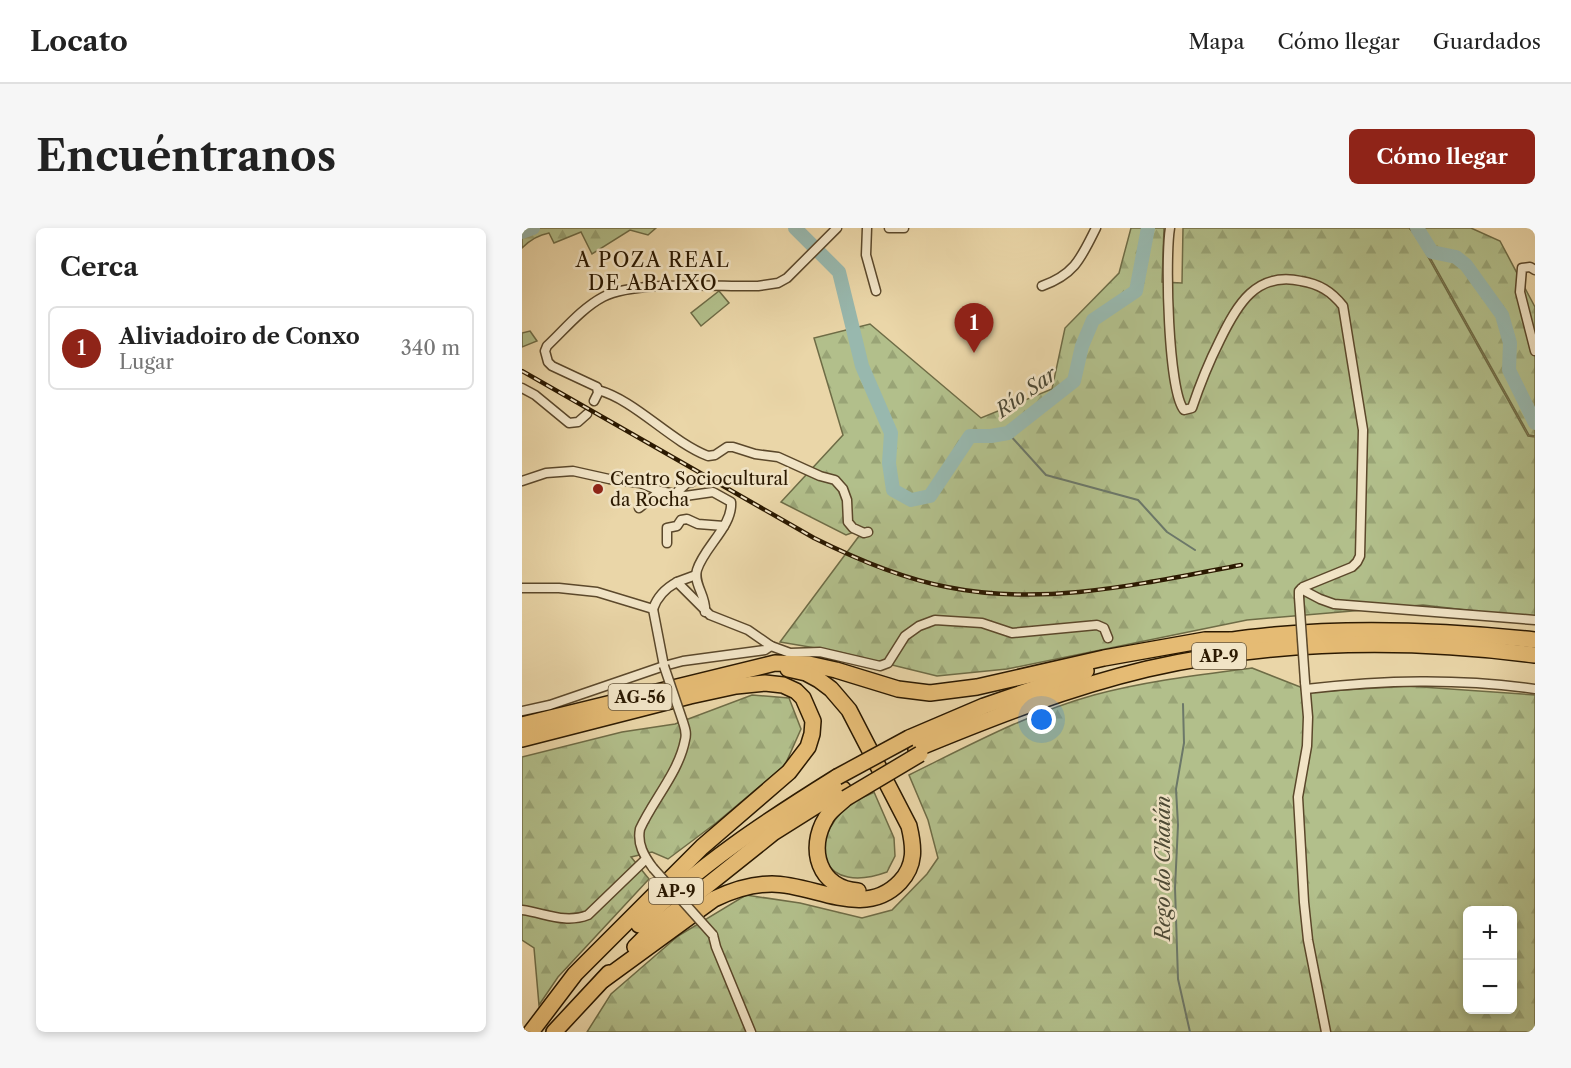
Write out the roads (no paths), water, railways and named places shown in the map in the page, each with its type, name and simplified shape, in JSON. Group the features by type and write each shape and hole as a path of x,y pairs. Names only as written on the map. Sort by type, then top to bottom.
{"highway":[{"name":"AP-9","path":"554,1032 654,928 772,833 842,788 984,706 1075,674 1230,640 1312,632 1378,630 1486,635 1535,640"},
{"path":"759,667 775,663 809,664 897,689 930,693 977,687 1104,658 1205,640 1230,640"},
{"name":"AP-9","path":"915,747 1081,687 1145,670 1196,660 1296,647 1377,644 1471,647 1535,655"},
{"path":"603,980 714,899 733,890 754,885 773,884 793,886 857,901 887,894 909,870 913,859 914,844 909,826 849,710 831,689 806,673 759,667"},
{"name":"AG-56","path":"522,725 759,667"},
{"path":"690,696 709,688 754,677 783,675 799,679 826,695 842,714 903,827 906,845 902,865 893,879 874,890 856,892 841,887 831,880 818,865 816,841 826,816 842,788 915,747"},
{"path":"531,1032 575,974 702,847 789,772 808,747 813,734 813,721 803,698 796,691 783,685 765,683 743,685 690,696"},
{"name":"AG-56","path":"522,739 690,696"},
{"name":"AP-9","path":"537,1032 582,982 653,911 703,869 766,821 842,788"}],"street":[{"path":"837,228 787,278 770,285 638,288 610,294 597,300 547,346 545,351 548,362 552,366 591,383 598,390 617,398 662,429 708,456 715,455 727,447 733,447 755,454 778,457 820,476 835,480 843,489 847,500 848,522 853,528 864,533 868,532"},
{"path":"867,228 866,255 876,291"},
{"path":"889,228 904,228"},
{"path":"1042,286 1058,280 1072,269 1096,228"},
{"path":"1170,228 1168,327 1178,397 1184,410 1192,408 1209,362 1235,310 1257,288 1267,282 1290,278 1313,283 1335,296 1343,306 1363,430 1360,556 1358,562 1352,567 1300,593"},
{"path":"1535,270 1530,267 1522,268 1520,292 1535,351"},
{"path":"522,388 535,395 565,421 578,422 587,414"},
{"path":"594,401 598,390"},
{"path":"522,481 546,473 573,471 640,483 660,491 685,496 713,492 731,502 731,509 724,526 702,559 696,576 706,604 705,612"},
{"path":"676,493 687,483 692,482"},
{"path":"639,508 660,491"},
{"path":"667,543 667,528 677,526 681,520 687,519 698,524 724,526"},
{"path":"696,576 668,587 653,609 664,666 686,731 683,747 640,829 640,843 646,859 653,868 713,935 751,1032"},
{"path":"677,582 705,612 748,630 771,646 790,653 820,652 880,666 888,663 905,636 919,626 934,620 982,623 1012,633 1097,625 1104,628 1108,638"},
{"path":"522,588 559,588 597,592 653,609"},
{"path":"1300,593 1320,600 1354,606 1535,620"},
{"path":"1300,593 1307,739 1298,790 1299,820 1305,919 1326,1032"},
{"path":"522,711 550,705 682,661 765,650 771,646"},
{"path":"1305,686 1466,681 1535,689"},
{"path":"522,910 564,919 588,915 646,859"}],"waterway":[{"name":"Río Sar","path":"522,232 533,228"},
{"name":"Río Sar","path":"795,228 839,272 862,366 891,433 889,463 893,490 911,500 930,496 970,436 1008,433 1074,381 1082,346 1093,320 1136,291 1148,228"},
{"name":"Río Sar","path":"1417,228 1432,252 1456,257 1466,265 1502,315 1510,343 1509,370 1535,423"},
{"name":"Rego do Chaián","path":"1008,433 1046,475 1138,500 1167,532 1195,550"},
{"name":"Rego do Chaián","path":"1183,704 1184,743 1176,789 1178,825 1175,888 1178,979 1190,1032"}],"railway":[{"path":"522,371 814,538 879,567 930,583 984,593 1057,594 1131,585 1241,565"}],"place":[{"name":"Aliviadoiro de Conxo","path":"974,353"},
{"name":"Centro Sociocultural da Rocha","path":"598,489"}],"district":[{"name":"A POZA REAL DE ABAIXO","path":"653,272"}]}
